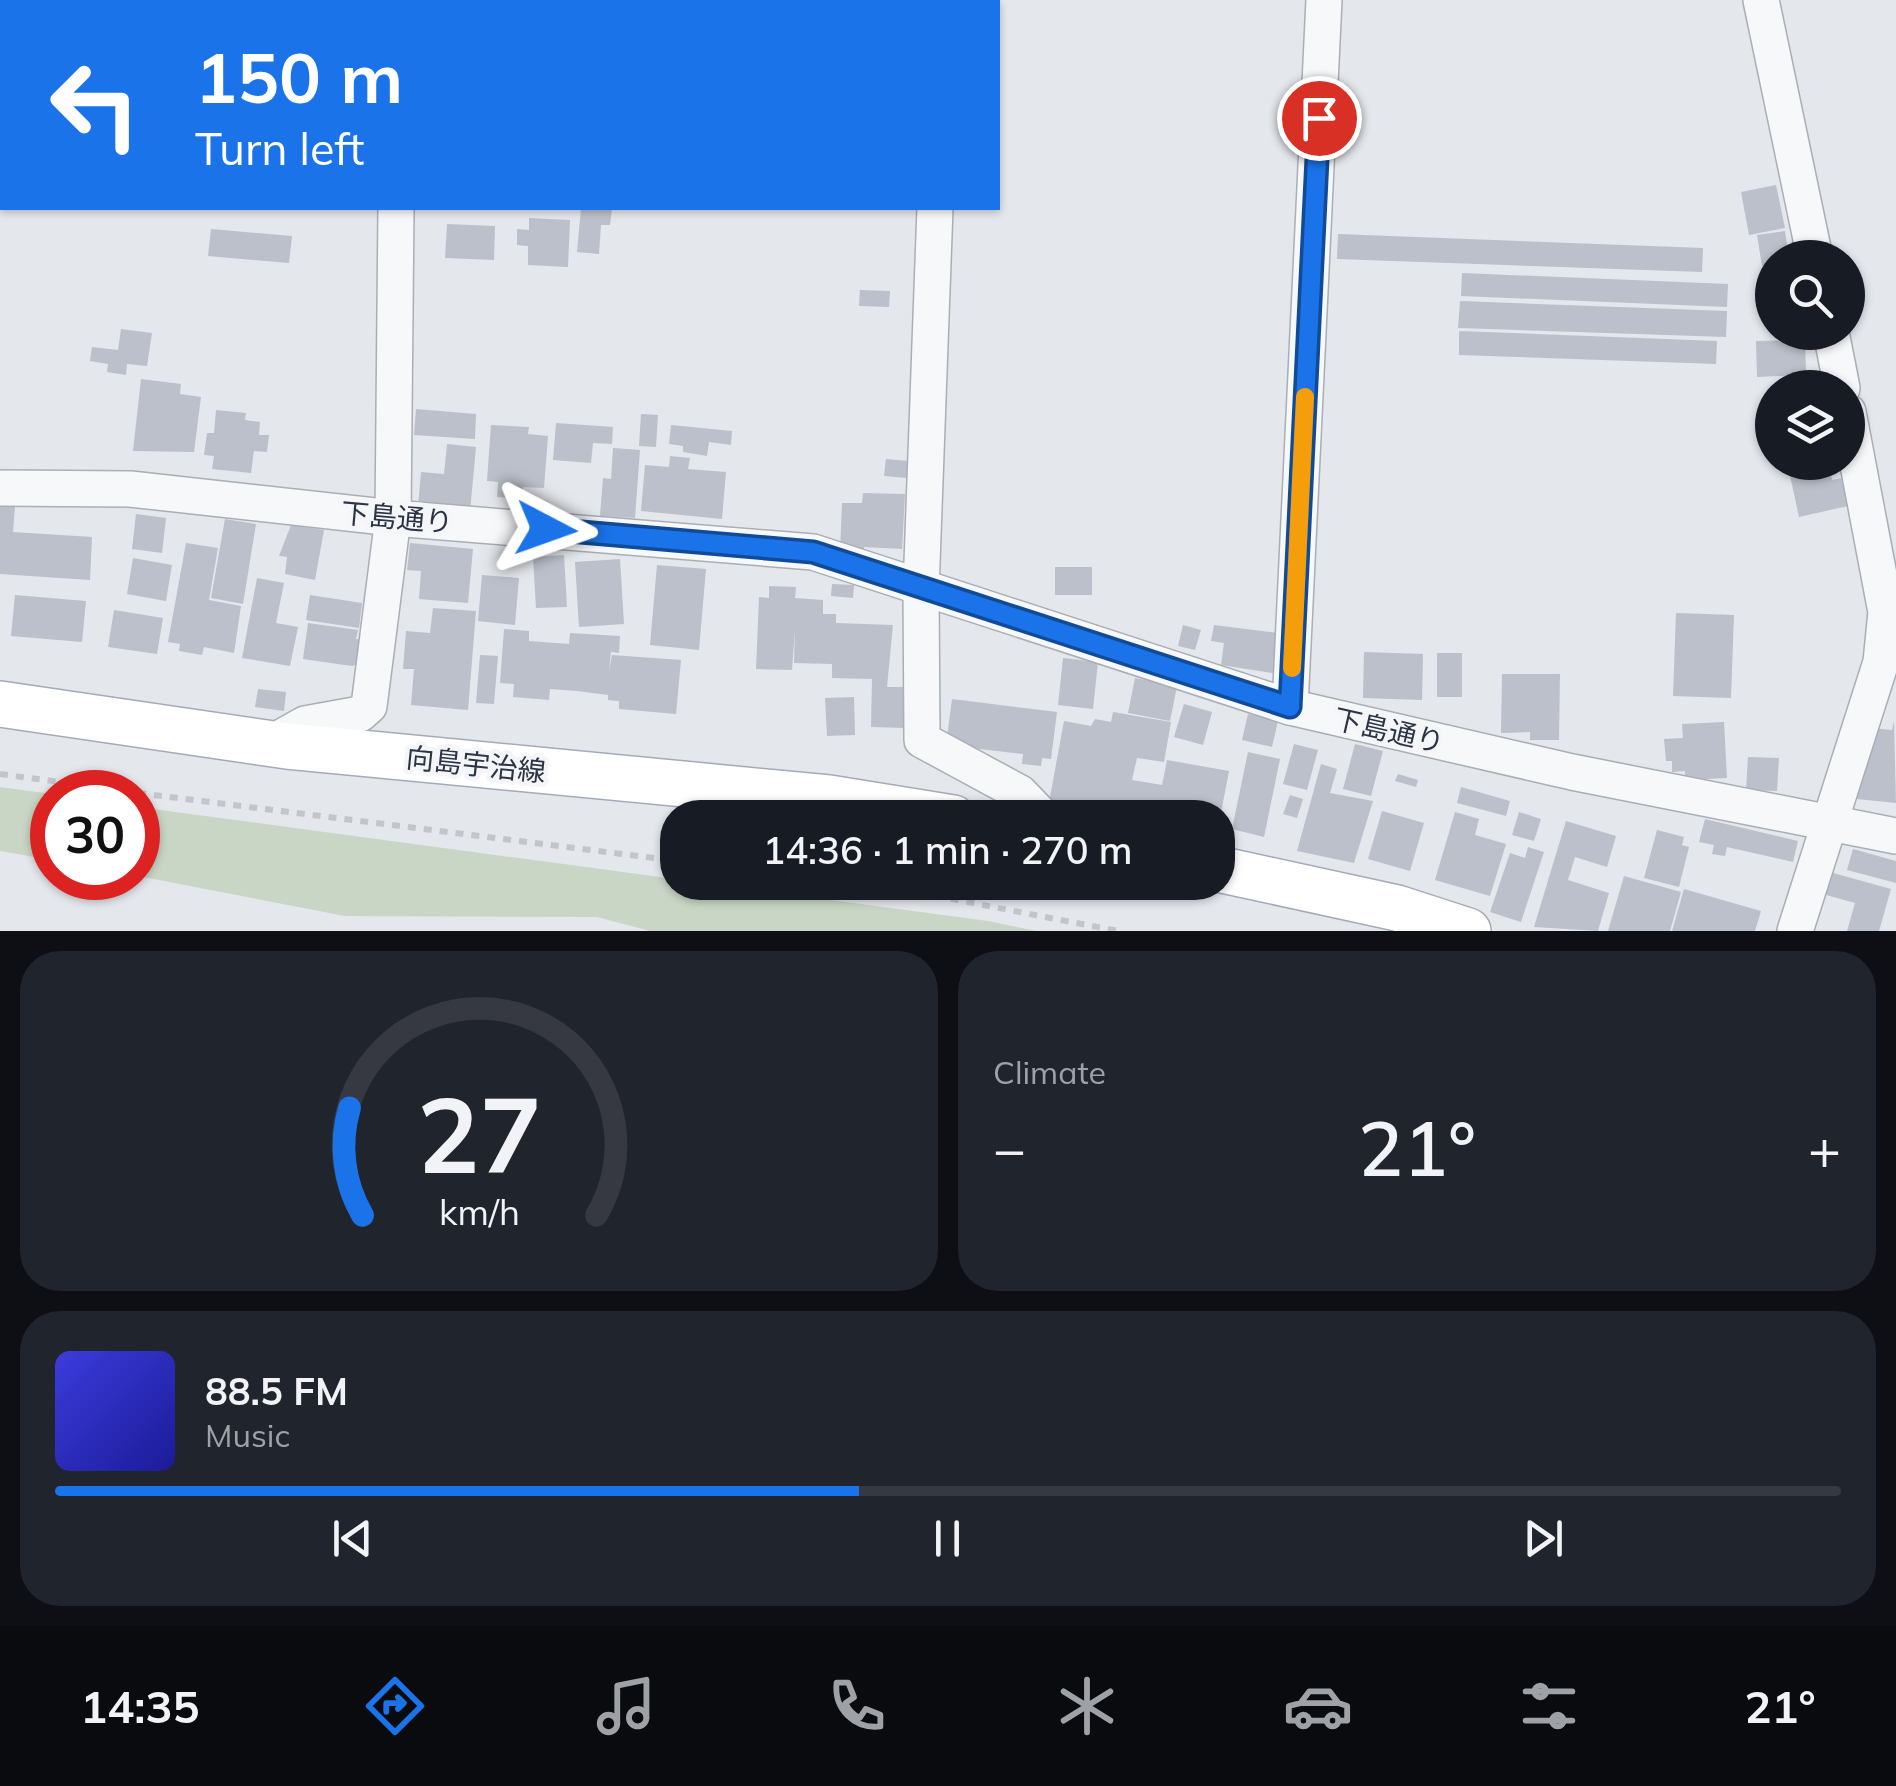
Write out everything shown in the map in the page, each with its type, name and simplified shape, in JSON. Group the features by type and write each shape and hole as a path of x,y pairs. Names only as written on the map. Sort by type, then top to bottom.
{"main road":[{"name":"向島宇治線","path":"0,704 271,743 841,800"},
{"path":"1235,873 1397,908 1468,931"}],"street":[{"path":"1290,707 1324,0"},
{"path":"1761,0 1811,240"},
{"path":"271,743 306,724 360,714 369,706 394,518 396,210"},
{"path":"936,210 921,590 922,740 1027,800"},
{"path":"1795,931 1881,662 1886,612 1861,480"},
{"name":"下島通り","path":"0,488 130,489 394,518 813,552 1290,707 1826,825 1896,836"}],"path":[{"path":"0,774 30,778"},
{"path":"160,796 660,859"},
{"path":"956,900 1118,931"}],"green space":[{"path":"0,787 30,791 30,856 0,851"},
{"path":"160,810 660,877 660,900 831,900 1036,931 650,931 597,917 345,916 160,880"}],"building":[{"path":"1776,185 1785,228 1749,235 1741,192"},
{"path":"581,210 612,210 610,225 601,225 599,254 577,252"},
{"path":"529,218 570,220 568,267 528,265 528,246 517,245 517,229 529,230"},
{"path":"447,224 495,226 494,260 445,258"},
{"path":"211,229 292,236 289,263 208,256"},
{"path":"1785,231 1786,240 1758,240 1757,235"},
{"path":"1338,234 1703,248 1702,272 1337,259"},
{"path":"1462,273 1728,284 1727,307 1461,296"},
{"path":"860,290 890,291 889,307 859,306"},
{"path":"1460,301 1727,311 1726,337 1458,328"},
{"path":"121,329 152,333 147,366 127,364 126,375 107,372 108,364 90,361 92,347 118,350"},
{"path":"1459,331 1717,341 1716,364 1459,355"},
{"path":"1756,350 1805,350 1806,370 1757,370"},
{"path":"141,379 181,384 180,394 201,397 194,452 133,451"},
{"path":"416,409 476,414 475,439 414,435"},
{"path":"216,410 246,413 245,420 260,422 259,435 269,435 267,452 254,451 251,473 212,469 214,456 204,455 207,433 214,433"},
{"path":"641,414 658,415 656,447 639,446"},
{"path":"556,423 613,427 612,444 593,443 591,463 553,460"},
{"path":"491,425 529,427 528,434 548,436 544,488 523,487 522,499 497,497 498,482 487,481"},
{"path":"671,425 732,431 731,445 709,442 707,456 683,452 683,446 669,444"},
{"path":"447,444 476,447 470,511 418,506 421,472 444,474"},
{"path":"613,448 640,450 635,518 600,516 603,478 611,479"},
{"path":"670,456 690,458 688,469 726,472 722,519 641,511 645,465 669,467"},
{"path":"886,459 909,461 907,478 884,476"},
{"path":"1791,480 1842,480 1848,506 1799,517"},
{"path":"863,493 905,494 902,549 864,547 864,554 840,553 842,503 862,503"},
{"path":"0,505 15,506 13,532 92,537 90,580 0,574"},
{"path":"136,514 166,518 162,553 132,549"},
{"path":"225,519 256,524 243,604 211,598"},
{"path":"291,525 324,530 315,580 285,574 287,557 279,556"},
{"path":"186,543 218,548 209,600 241,606 234,653 204,647 202,655 179,651 180,644 168,642"},
{"path":"410,543 473,549 468,603 419,599 421,571 407,570"},
{"path":"564,555 567,607 536,608 533,557"},
{"path":"133,558 172,565 166,601 127,594"},
{"path":"620,559 624,624 579,627 575,562"},
{"path":"657,565 706,569 699,650 650,645"},
{"path":"1055,567 1092,567 1092,595 1055,595"},
{"path":"482,575 519,578 515,625 478,621"},
{"path":"257,578 284,583 276,623 298,627 290,666 242,658"},
{"path":"832,584 854,585 853,598 831,596"},
{"path":"769,586 796,587 795,598 823,600 823,614 836,614 836,623 893,625 887,687 906,687 904,728 871,727 872,679 832,678 832,664 794,663 795,629 792,670 756,669 759,597 769,598"},
{"path":"15,595 86,601 82,642 11,636"},
{"path":"310,595 362,603 359,628 306,620"},
{"path":"433,608 476,611 468,710 411,705 414,669 403,669 406,631 430,633"},
{"path":"114,610 163,618 157,654 108,647"},
{"path":"1676,613 1734,615 1731,698 1673,696"},
{"path":"308,623 358,630 356,639 364,640 361,663 352,666 303,659"},
{"path":"1183,625 1201,630 1195,650 1178,646"},
{"path":"1214,625 1285,634 1279,674 1221,665 1224,643 1211,641"},
{"path":"504,629 529,631 529,641 569,644 570,633 620,636 619,653 611,652 609,671 612,655 681,660 676,714 619,709 619,701 608,700 608,695 577,691 550,689 549,700 513,697 514,684 500,683"},
{"path":"1364,652 1423,654 1422,700 1363,698"},
{"path":"1437,653 1462,653 1462,697 1437,697"},
{"path":"480,655 498,656 494,704 476,703"},
{"path":"1063,658 1098,662 1093,709 1058,705"},
{"path":"1502,674 1560,674 1559,740 1530,740 1530,732 1501,733"},
{"path":"1135,678 1177,686 1170,721 1128,713"},
{"path":"258,689 286,692 284,711 255,707"},
{"path":"854,697 855,735 827,736 825,698"},
{"path":"952,699 1057,712 1051,759 1042,758 1041,766 1022,764 1023,754 946,745"},
{"path":"1184,704 1212,712 1203,745 1174,737"},
{"path":"1113,712 1171,722 1164,762 1137,758 1132,780 1162,785 1167,760 1229,771 1223,800 1049,800 1064,721 1091,726 1095,719 1111,722"},
{"path":"1248,714 1278,721 1272,747 1242,740"},
{"path":"1894,721 1896,803 1857,799 1863,746 1870,728 1892,730"},
{"path":"1724,722 1727,778 1685,780 1685,771 1672,772 1672,761 1666,761 1664,739 1683,738 1682,724"},
{"path":"1294,744 1318,750 1307,790 1283,784"},
{"path":"1355,744 1383,751 1371,796 1343,789"},
{"path":"1248,752 1280,759 1264,837 1235,830"},
{"path":"1748,757 1779,758 1777,791 1746,790"},
{"path":"1321,764 1337,769 1330,793 1373,801 1354,863 1297,851"},
{"path":"1398,774 1418,780 1416,787 1395,781"},
{"path":"1461,787 1510,801 1506,816 1457,803"},
{"path":"1290,795 1303,799 1297,818 1283,814"},
{"path":"1382,811 1424,823 1410,871 1368,859"},
{"path":"1455,812 1479,819 1475,835 1506,844 1490,896 1435,880"},
{"path":"1519,812 1541,819 1534,841 1512,835"},
{"path":"1705,819 1798,841 1793,862 1727,847 1725,856 1712,854 1714,845 1699,842"},
{"path":"1566,821 1616,836 1607,867 1575,857 1568,880 1609,893 1598,931 1534,927"},
{"path":"1657,830 1684,837 1682,845 1689,847 1679,887 1644,878"},
{"path":"1528,847 1544,852 1521,922 1490,912 1510,853 1525,858"},
{"path":"1853,849 1896,861 1896,883 1847,870"},
{"path":"1826,871 1891,889 1879,931 1847,931 1855,903 1819,893"},
{"path":"1624,876 1681,892 1670,931 1608,931"},
{"path":"1684,889 1761,911 1755,931 1672,931"}],"slow traffic":[{"path":"1292,668 1305,397"}],"route":[{"path":"546,529 813,552 1290,707 1319,118"}]}
